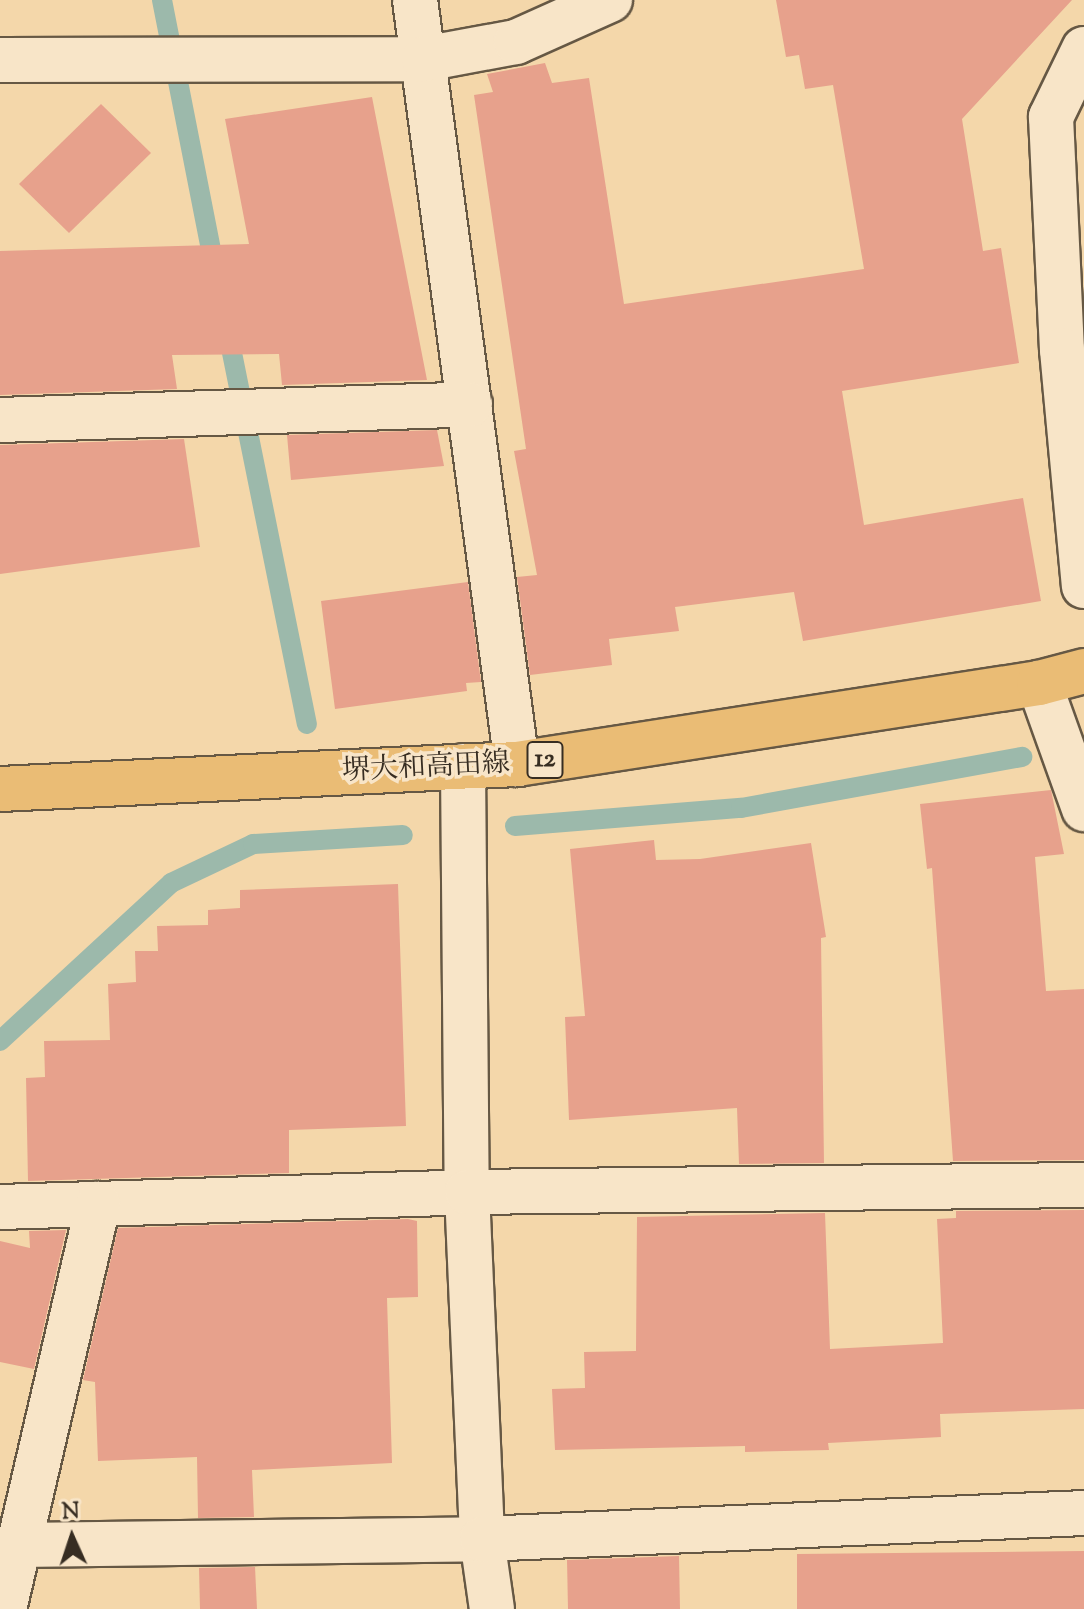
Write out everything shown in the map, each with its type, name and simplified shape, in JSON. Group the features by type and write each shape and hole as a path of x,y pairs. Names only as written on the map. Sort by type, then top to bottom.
{"main road":[{"name":"堺大和高田線","path":"0,789 517,764 1039,683 1084,671"}],"street":[{"path":"415,0 517,764"},
{"path":"0,60 424,59 516,42 610,0"},
{"path":"1084,49 1051,117 1062,350 1084,586"},
{"path":"0,420 470,404"},
{"path":"1039,683 1084,809"},
{"path":"463,766 467,1192 482,1539 492,1609"},
{"path":"0,1207 467,1192 1084,1185"},
{"path":"4,1609 98,1204"},
{"path":"20,1545 482,1539 1084,1513"}],"building":[{"path":"776,0 1072,0 962,119 983,251 1001,248 1019,363 842,391 864,525 1023,498 1041,601 803,641 794,592 675,607 679,631 609,639 612,665 530,675 517,577 537,575 514,451 526,449 474,95 493,92 487,74 545,63 552,83 589,78 624,304 864,269 833,85 805,89 799,55 786,57"},
{"path":"372,97 427,380 282,385 279,354 172,355 177,389 0,395 0,251 249,244 225,119"},
{"path":"101,104 151,153 69,233 19,184"},
{"path":"437,430 444,466 291,480 287,435"},
{"path":"184,439 200,547 0,574 0,445"},
{"path":"468,582 481,682 466,683 467,691 335,709 321,601"},
{"path":"1051,790 1064,854 1035,857 1046,991 1084,989 1084,1160 953,1161 932,868 927,869 920,804"},
{"path":"654,840 656,860 700,859 811,843 826,937 821,938 824,1163 739,1164 737,1108 569,1120 565,1017 585,1016 570,849"},
{"path":"398,884 406,1126 289,1130 289,1173 28,1181 26,1078 45,1077 44,1041 110,1040 108,984 136,982 135,951 158,951 157,926 208,925 208,910 240,908 240,890"},
{"path":"1084,1210 1084,1409 940,1414 941,1437 828,1443 829,1450 745,1452 745,1446 555,1450 552,1389 585,1388 584,1352 636,1351 637,1217 825,1213 830,1349 943,1343 937,1219 956,1218 956,1211"},
{"path":"417,1221 418,1297 387,1298 392,1463 252,1470 254,1517 198,1518 197,1457 98,1461 95,1382 83,1380 118,1228"},
{"path":"66,1230 34,1369 0,1362 0,1241 30,1248 29,1231"},
{"path":"1084,1551 1084,1609 797,1609 797,1554"},
{"path":"679,1556 680,1609 568,1609 567,1560"},
{"path":"255,1567 257,1609 200,1609 199,1568"}],"waterway":[{"path":"162,0 215,269"},
{"path":"227,328 307,724"},
{"path":"515,826 741,808 1022,757"},
{"path":"0,1041 171,883 253,844 403,835"}]}
